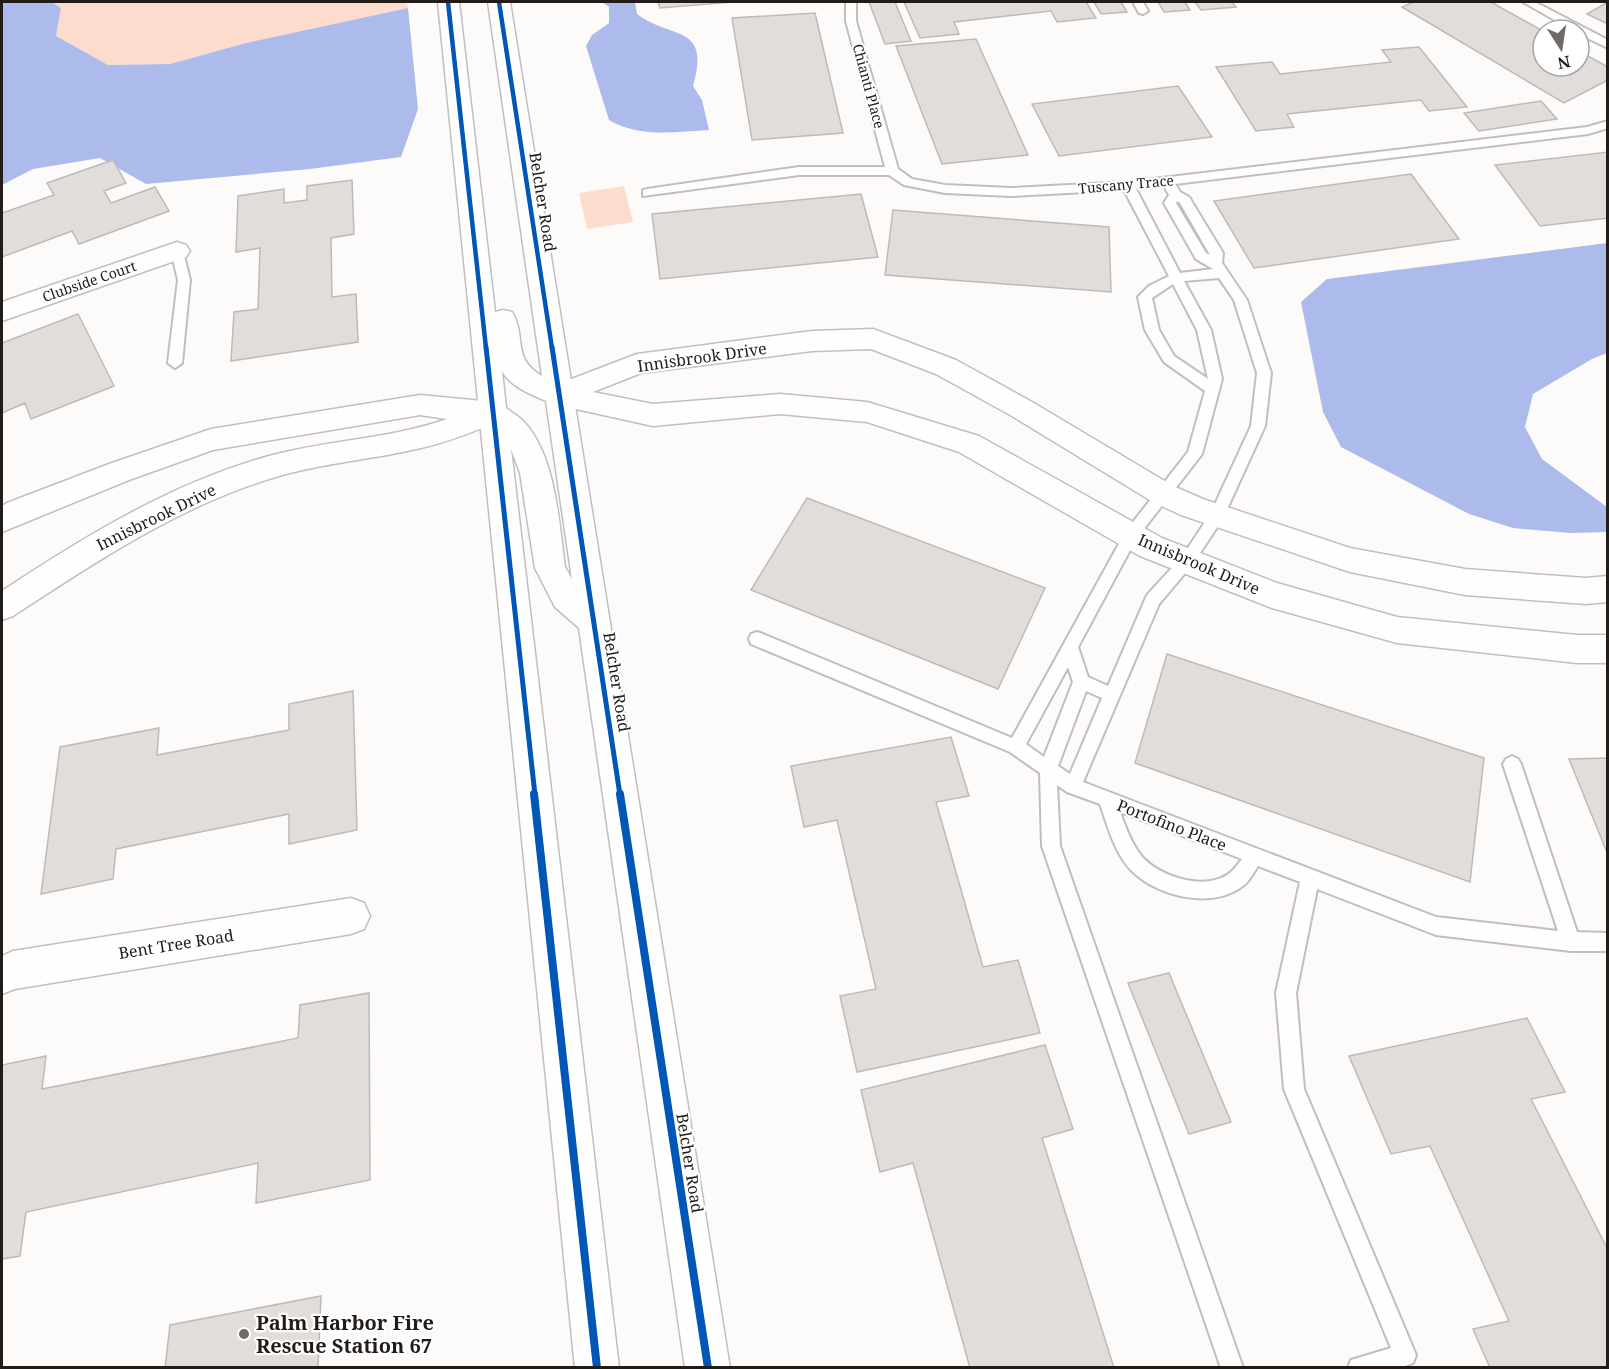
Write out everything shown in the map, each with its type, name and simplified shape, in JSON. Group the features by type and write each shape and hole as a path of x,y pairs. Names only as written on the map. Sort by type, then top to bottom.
{"main road":[{"path":"448,2 597,1368"},
{"name":"Belcher Road","path":"499,2 708,1368"},
{"path":"474,231 497,268 508,360 517,373 531,383 558,395"},
{"name":"Clubside Court","path":"2,312 177,251"},
{"name":"Innisbrook Drive","path":"558,395 637,364 812,341 873,339 946,367 1084,445 1163,494 1217,516 1350,560 1454,580 1586,591 1608,589"},
{"name":"Innisbrook Drive","path":"558,395 653,415 780,404 867,412 969,444 1151,547 1272,595 1397,630 1577,649 1608,649"},
{"path":"2,520 18,511 119,472 211,440 420,405 493,413 515,430 527,451 535,473 550,568 566,598 594,622"},
{"name":"Innisbrook Drive","path":"2,607 100,543 188,498 267,468 349,449 425,436 493,413"},
{"name":"Bent Tree Road","path":"2,975 13,970 351,916"}],"lane":[{"name":"Chianti Place","path":"850,2 852,21 892,171"},
{"path":"1528,2 1608,45"},
{"name":"Tuscany Trace","path":"647,193 799,171 892,171 909,182 945,189 1011,192 1128,186 1588,130 1608,124"},
{"path":"1073,786 1153,600 1187,561 1217,516 1258,426 1264,373 1240,300 1219,268 1217,253 1185,200 1175,195 1167,180"},
{"path":"1016,747 1131,535 1195,454 1215,379 1204,330 1128,186"},
{"path":"175,363 184,280 177,251"},
{"path":"1212,389 1169,359 1152,330 1145,297 1157,285 1174,277 1219,268"},
{"name":"Portofino Place","path":"758,639 1016,747 1073,786 1436,926 1571,942 1608,942"},
{"path":"1070,646 1081,681 1048,769 1051,846 1232,1368"},
{"path":"1081,681 1112,695"},
{"path":"1512,764 1571,942"},
{"path":"1107,800 1122,840 1138,865 1160,880 1195,889 1221,888 1237,879 1254,857"},
{"path":"1310,879 1286,993 1294,1089 1406,1355 1359,1368"}],"shaded area":[{"path":"52,2 407,2 408,8 246,43 170,64 108,65 56,36 61,8"},
{"path":"624,186 633,222 587,229 579,193"}],"water":[{"path":"2,2 52,2 61,8 56,36 108,65 170,64 246,43 408,8 418,109 401,157 310,169 146,184 100,158 33,169 2,185"},
{"path":"602,2 635,2 637,14 692,42 697,52 693,86 702,100 709,130 645,132 621,126 609,120 586,46 592,35 609,23 609,7"},
{"path":"1607,243 1607,353 1592,359 1533,394 1525,427 1542,459 1607,507 1607,532 1570,533 1513,528 1469,514 1341,447 1323,412 1301,302 1327,279"}],"building":[{"path":"658,2 733,2 660,8"},
{"path":"869,2 895,2 911,41 885,44"},
{"path":"904,2 1086,2 1096,18 1057,22 1051,11 954,22 959,34 920,38"},
{"path":"1094,2 1121,2 1127,12 1101,14"},
{"path":"1158,2 1185,2 1190,10 1164,12"},
{"path":"1195,2 1232,2 1236,7 1201,10"},
{"path":"1414,2 1491,2 1531,24 1531,78 1591,78 1591,58 1608,67 1608,80 1564,103 1402,7"},
{"path":"1608,2 1608,24 1587,14"},
{"path":"815,13 843,133 752,140 732,18"},
{"path":"976,39 1028,155 942,164 896,46"},
{"path":"1419,47 1467,107 1429,111 1421,100 1287,114 1294,127 1256,131 1216,67 1272,62 1280,74 1391,62 1382,50"},
{"path":"1178,86 1212,137 1059,156 1032,104"},
{"path":"1541,101 1557,119 1479,131 1464,113"},
{"path":"1608,152 1608,218 1540,226 1495,165"},
{"path":"113,160 126,183 104,191 111,203 155,187 169,211 79,244 72,231 2,257 2,213 54,195 47,183"},
{"path":"1411,174 1459,239 1254,268 1214,201"},
{"path":"352,180 354,234 331,238 332,297 356,294 358,342 231,361 234,312 258,309 260,248 236,252 238,196 284,189 284,203 307,200 307,186"},
{"path":"861,194 878,257 660,279 652,214"},
{"path":"893,210 1109,227 1111,292 885,275"},
{"path":"78,314 114,386 31,419 25,403 2,413 2,343"},
{"path":"807,498 1045,588 998,689 751,590"},
{"path":"1167,654 1484,758 1470,882 1135,763"},
{"path":"353,691 357,830 289,844 289,814 116,849 113,879 41,894 60,747 159,728 157,755 289,730 289,704"},
{"path":"951,737 969,796 936,802 983,967 1018,960 1040,1033 857,1072 840,996 876,989 837,820 804,827 791,766"},
{"path":"1608,758 1608,855 1569,759"},
{"path":"1169,973 1231,1122 1189,1134 1128,983"},
{"path":"369,993 370,1180 256,1203 258,1163 26,1212 20,1256 2,1259 2,1065 46,1056 42,1089 298,1038 300,1005"},
{"path":"1527,1018 1565,1092 1531,1099 1608,1250 1608,1368 1490,1368 1473,1329 1509,1321 1430,1146 1391,1154 1349,1056"},
{"path":"1045,1045 1073,1129 1042,1138 1114,1368 970,1368 913,1163 880,1172 861,1090"},
{"name":"Palm Harbor Fire Rescue Station 67","path":"321,1296 318,1368 165,1368 170,1325"}],"cycle path":[{"path":"448,2 597,1368"},
{"path":"499,2 708,1368"}],"place":[{"name":"Palm Harbor Fire Rescue Station 67","path":"244,1334"}]}
